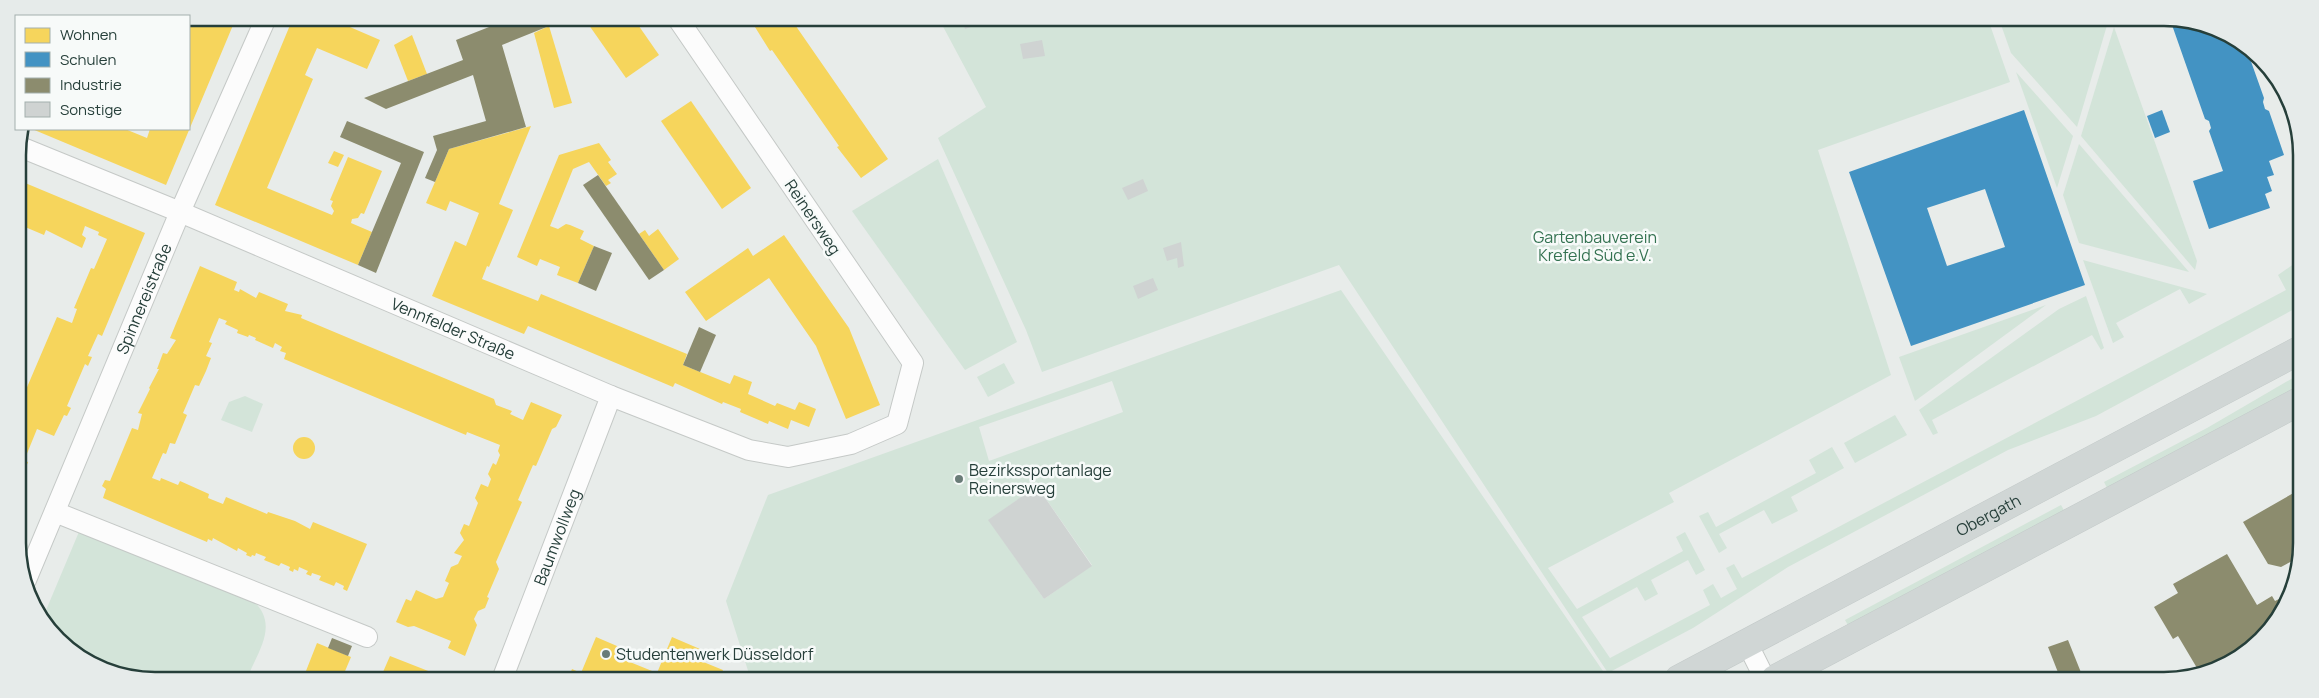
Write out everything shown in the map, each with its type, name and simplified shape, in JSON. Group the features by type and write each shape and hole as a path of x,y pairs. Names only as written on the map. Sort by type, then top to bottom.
{"main road":[{"name":"Obergath","path":"1694,671 2293,354"},
{"path":"1790,671 2293,405"}],"street":[{"name":"Spinnereistraße","path":"30,571 180,212 262,27"},
{"name":"Reinersweg","path":"683,27 913,363 897,424"},
{"name":"Vennfelder Straße","path":"27,150 180,212 611,396 748,450 788,458 851,444 897,424"},
{"name":"Baumwollweg","path":"505,672 611,396"},
{"path":"55,512 366,638"},
{"path":"1747,643 1761,671"}],"green space":[{"name":"Gartenbauverein Krefeld Süd e.V.","path":"1990,26 2010,82 1818,150 1891,375 1669,493 1674,502 1548,568 1577,609 1683,551 1676,537 1685,532 1705,570 1696,575 1688,560 1651,580 1658,594 1645,601 1637,587 1582,617 1610,658 1710,605 1703,590 1713,584 1721,598 1737,589 1726,568 1734,564 1742,578 2286,290 2278,275 2293,264 2293,310 2096,416 2008,450 1788,567 1693,628 1611,671 1607,671 1339,265 1042,372 1026,330 938,138 986,107 943,27"},
{"path":"2001,26 2107,26 2077,127 2011,53"},
{"path":"2114,27 2197,261 2195,270 2081,136"},
{"path":"2016,72 2073,136 2057,188"},
{"path":"2079,144 2189,272 2079,243 2063,195"},
{"path":"938,159 1017,342 965,370 852,211"},
{"path":"2083,260 2207,294 2189,304 2180,289 2116,323 2124,337 2113,343"},
{"path":"1341,290 1603,671 748,672 726,601 768,495","holes":["1112,381 1123,412 989,461 979,427","1037,486 1092,565 1044,599 989,520"]},
{"path":"2086,296 2104,348 2101,350 2092,335 1932,420 1938,433 1933,435 1919,410 2059,309"},
{"path":"2046,305 1915,401 1899,357"},
{"path":"1004,363 1015,383 988,397 977,377"},
{"path":"2293,378 2293,393 2108,490 2104,482 2207,428"},
{"path":"245,396 263,404 252,432 221,420 229,402"},
{"path":"1895,415 1907,435 1855,463 1844,443"},
{"path":"1832,447 1844,468 1791,497 1798,511 1772,524 1764,510 1719,534 1727,548 1719,553 1699,516 1708,512 1716,527 1816,473 1809,460"},
{"path":"2061,505 2065,512 1849,627 1845,620"},
{"path":"81,527 250,598 259,607 264,616 266,626 262,645 250,672 138,671 106,662 77,645 64,634 46,610"}],"building: Wohnen":[{"path":"190,27 232,27 190,128"},
{"path":"289,27 350,27 380,40 367,69 317,48 305,75 313,79 267,188 332,215 334,211 331,206 333,201 330,200 348,157 382,171 364,214 361,213 358,218 352,219 351,223 372,232 358,265 215,205"},
{"path":"549,27 572,103 554,108 534,33"},
{"path":"590,27 639,27 659,55 626,78"},
{"path":"755,27 796,27 888,159 861,178 837,147 839,146 772,50 770,51"},
{"path":"412,35 427,74 408,81 394,45"},
{"path":"691,101 751,188 722,209 661,121"},
{"path":"531,126 499,204 513,210 482,279 538,301 541,294 687,354 683,365 730,384 734,375 752,382 748,394 775,406 777,403 795,410 799,402 816,409 809,427 791,420 788,429 769,421 768,424 740,412 741,409 723,402 722,404 675,383 673,387 528,326 524,334 432,296 455,241 466,246 479,213 450,201 446,211 426,203 449,149"},
{"path":"34,130 127,130 147,138 150,130 189,130 166,185"},
{"path":"599,143 611,160 608,162 617,174 608,180 611,183 606,186 589,162 573,169 550,226 558,229 566,224 584,231 580,239 594,246 578,283 557,275 560,267 540,259 537,266 517,257 559,155"},
{"path":"334,151 344,155 338,167 328,163"},
{"path":"27,184 145,233 102,336 98,334 88,356 92,357 88,366 85,364 67,406 71,408 67,416 64,415 54,436 37,429 26,456 26,389 57,317 72,323 77,309 74,308 91,268 94,269 107,239 98,235 99,232 85,226 82,235 86,238 82,248 46,230 44,235 27,228"},
{"path":"658,229 679,259 664,270 639,234 645,230 649,236"},
{"path":"784,235 849,328 880,405 846,419 816,346 769,278 706,321 685,292 748,248 753,256"},
{"path":"200,266 237,282 234,290 239,292 240,289 256,298 259,292 288,304 285,311 302,315 301,318 494,399 496,405 512,411 510,414 523,420 531,402 562,415 556,427 552,429 536,466 533,465 518,500 522,502 496,562 499,569 487,597 489,598 485,608 478,611 474,619 477,625 465,656 448,648 451,641 414,626 408,627 396,622 406,599 411,601 416,590 436,599 443,597 449,583 445,581 451,567 458,564 462,556 454,553 464,540 460,533 464,524 469,526 478,503 475,498 481,484 488,487 491,479 488,474 493,463 496,465 500,455 498,451 500,445 467,432 466,435 284,359 286,353 280,351 282,347 275,343 273,348 255,340 256,338 249,335 248,337 237,333 238,330 225,324 227,321 219,318 209,342 212,343 206,356 211,358 206,371 199,386 195,385 183,413 187,415 175,444 170,443 166,454 163,453 152,478 160,481 161,478 178,485 180,481 209,494 208,498 223,504 226,497 267,514 268,512 295,521 310,529 313,522 367,544 347,591 343,589 344,586 336,582 334,586 319,580 321,576 312,573 311,576 306,574 308,571 299,567 298,571 294,569 293,572 289,570 290,567 281,563 279,566 264,560 266,557 256,553 255,556 252,555 251,557 238,548 237,551 213,538 212,541 208,539 207,542 103,498 106,489 102,486 105,480 110,481 132,428 138,430 142,414 138,413 159,369 157,369 163,353 167,354 176,340 170,338"},
{"path":"300,437 308,437 315,444 315,452 308,459 300,459 293,452 293,444"},
{"name":"Studentenwerk Düsseldorf","path":"596,637 624,649 620,658 654,672 582,672"},
{"name":"Studentenwerk Düsseldorf","path":"672,637 700,649 696,659 723,670 722,672 658,672"},
{"path":"317,643 351,657 345,672 306,672"},
{"path":"390,656 430,672 383,672"}],"building: Schulen":[{"path":"2173,27 2213,36 2250,59 2264,98 2265,109 2269,111 2284,155 2269,161 2274,175 2267,177 2272,191 2265,194 2270,208 2209,229 2193,181 2223,171 2209,131 2211,128 2209,121 2205,119"},
{"path":"2024,110 2085,285 1911,346 1849,172","holes":["1985,189 2005,247 1947,266 1927,208"]},
{"path":"2162,110 2170,132 2155,138 2147,116"}],"building: Industrie":[{"path":"490,27 547,27 502,45 526,127 449,149 435,182 425,178 437,150 433,136 486,121 473,75 386,109 364,98 463,60 456,40"},
{"path":"347,121 424,152 376,273 358,265 401,163 340,137"},
{"path":"598,175 664,270 649,280 583,185"},
{"path":"594,246 612,253 596,291 578,283"},
{"path":"699,327 716,335 700,372 683,365"},
{"path":"2293,493 2292,561 2281,567 2268,564 2243,522"},
{"path":"2227,554 2257,605 2272,596 2275,601 2279,599 2261,628 2249,640 2221,658 2196,667 2178,636 2173,639 2154,607 2178,593 2173,584"},
{"path":"332,638 352,646 348,656 328,648"},
{"path":"2068,640 2080,671 2057,671 2048,647"}],"building: Sonstige":[{"path":"1042,40 1045,56 1023,59 1020,44"},
{"path":"1143,179 1148,191 1128,200 1122,188"},
{"path":"1181,242 1184,266 1178,268 1177,258 1167,261 1163,248"},
{"path":"1153,278 1158,290 1138,299 1133,286"},
{"path":"1037,486 1092,566 1044,599 988,520"}],"place":[{"name":"Bezirkssportanlage Reinersweg","path":"959,479"},
{"name":"Studentenwerk Düsseldorf","path":"606,654"}]}
